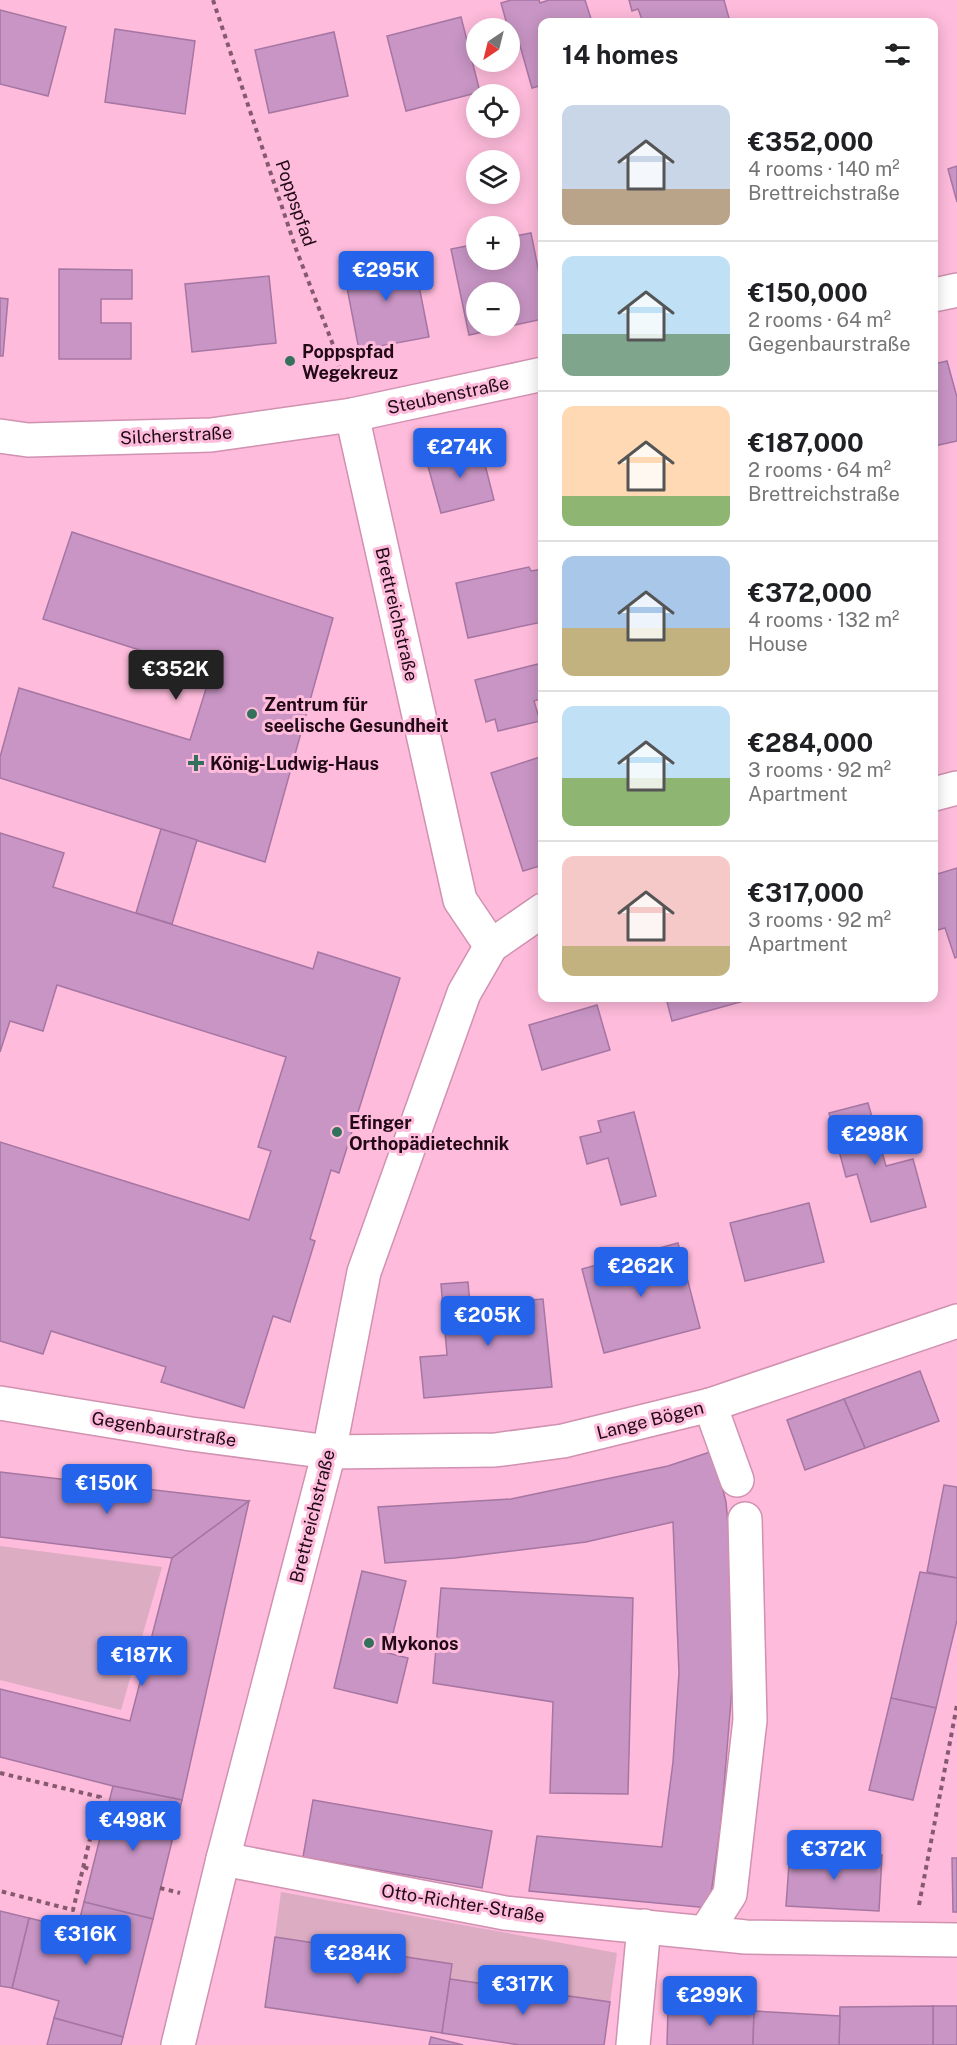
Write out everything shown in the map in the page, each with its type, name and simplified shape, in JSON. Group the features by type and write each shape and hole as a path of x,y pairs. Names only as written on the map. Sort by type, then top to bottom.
{"street":[{"path":"938,294 957,290"},
{"name":"Steubenstraße","path":"352,415 538,375"},
{"name":"Silcherstraße","path":"0,436 28,440 211,435 352,415"},
{"name":"Brettreichstraße","path":"178,2045 223,1859 329,1452 364,1272 464,993 491,946 460,900 352,415"},
{"path":"938,793 957,788"},
{"path":"491,946 538,913"},
{"name":"Lange Bögen","path":"329,1452 495,1450 564,1441 710,1405 957,1321"},
{"name":"Gegenbaurstraße","path":"0,1403 191,1434 329,1452"},
{"path":"710,1405 737,1480"},
{"path":"705,1933 730,1894 750,1720 746,1519"},
{"name":"Otto-Richter-Straße","path":"223,1859 494,1911 746,1937 957,1940"},
{"path":"633,2045 644,1926"}],"path":[{"name":"Poppspfad","path":"213,0 296,249 335,351 352,415"},
{"path":"913,1940 957,1706"},
{"path":"0,1773 100,1797 73,1910 0,1891"},
{"path":"84,1867 92,1870"}],"shaded area":[{"path":"0,1546 162,1567 121,1710 0,1680"},
{"path":"281,1892 617,1953 610,2002 450,1979 275,1937"}],"building":[{"path":"511,0 539,0 540,3 549,0 585,0 591,18 538,18 538,86 532,88 520,46 520,18 505,18 501,3"},
{"path":"629,0 724,0 729,18 641,18 638,9 632,11"},
{"path":"0,10 66,27 48,96 0,84"},
{"path":"461,17 466,37 466,72 475,72 478,84 466,84 466,96 406,111 387,36"},
{"path":"115,29 195,41 185,114 105,102"},
{"path":"334,32 348,96 269,113 255,50"},
{"path":"957,166 957,202 948,169"},
{"path":"531,233 538,268 538,320 520,324 520,282 466,282 466,321 451,249 466,246 466,270 520,270 520,235"},
{"path":"413,255 429,337 359,350 343,267"},
{"path":"59,269 132,270 132,299 101,299 101,323 131,323 131,359 59,359"},
{"path":"269,276 276,343 192,352 185,284"},
{"path":"0,298 8,299 3,356 0,356"},
{"path":"947,361 957,397 957,441 938,445 938,363"},
{"path":"480,445 494,500 441,513 426,459"},
{"name":"Zentrum für seelische Gesundheit","path":"72,532 333,618 265,862 0,778 0,757 19,688 190,740 211,673 43,619"},
{"path":"529,567 531,571 538,570 538,623 468,638 456,583"},
{"path":"538,664 538,700 534,701 538,721 498,731 495,719 486,722 475,680"},
{"path":"538,758 538,866 523,871 491,773"},
{"path":"161,829 197,840 172,924 136,913"},
{"path":"0,833 64,853 53,887 313,969 318,952 400,978 339,1173 331,1170 310,1239 315,1241 290,1322 273,1316 244,1408 161,1382 166,1367 51,1331 43,1354 0,1341 0,1142 249,1220 271,1151 258,1147 286,1057 57,985 43,1031 10,1021 0,1052"},
{"path":"957,868 957,957 955,958 945,928 938,930 938,874"},
{"path":"667,1002 740,1002 672,1021"},
{"path":"597,1005 610,1050 542,1070 529,1025"},
{"path":"868,1103 886,1166 913,1159 926,1207 871,1222 857,1174 846,1177 829,1113"},
{"path":"634,1112 656,1196 621,1205 608,1158 587,1164 580,1137 601,1132 598,1121"},
{"path":"809,1203 824,1262 745,1281 730,1223"},
{"path":"678,1243 700,1328 604,1353 582,1269"},
{"path":"468,1282 470,1305 543,1299 552,1387 424,1398 420,1357 447,1355 441,1284"},
{"path":"920,1371 939,1421 865,1448 844,1399"},
{"path":"844,1399 865,1448 805,1470 787,1420"},
{"path":"713,1451 726,1502 733,1579 732,1688 721,1823 709,1908 529,1891 537,1836 662,1847 673,1762 679,1673 673,1522 586,1542 455,1558 385,1563 378,1507 511,1499 668,1466"},
{"path":"0,1472 249,1501 172,1558 0,1537"},
{"path":"944,1485 957,1487 957,1578 927,1572"},
{"path":"249,1501 182,1800 113,1786 0,1757 0,1689 130,1721 172,1558"},
{"path":"362,1571 406,1581 388,1653 408,1658 397,1703 334,1688"},
{"path":"920,1572 957,1578 957,1620 936,1708 891,1698"},
{"path":"441,1588 633,1598 628,1794 550,1793 553,1702 433,1683"},
{"path":"891,1698 936,1708 913,1800 869,1790"},
{"path":"113,1786 182,1800 153,1919 84,1902"},
{"path":"313,1800 492,1831 482,1888 303,1857"},
{"path":"790,1850 882,1855 879,1911 786,1906"},
{"path":"952,1858 957,1858 957,1912 953,1912"},
{"path":"84,1902 153,1919 123,2037 54,2018 59,2001 12,1988 29,1918 77,1930"},
{"path":"0,1911 29,1918 12,1988 0,1986"},
{"path":"275,1937 452,1964 442,2033 265,2007"},
{"path":"450,1979 610,2002 604,2045 520,2045 442,2033"},
{"path":"933,2006 957,2006 957,2045 933,2045"},
{"path":"933,2006 933,2045 839,2045 840,2007"},
{"path":"668,2007 754,2011 753,2045 667,2045"},
{"path":"754,2011 840,2016 839,2045 753,2045"},
{"path":"54,2018 123,2037 121,2045 47,2045"},
{"path":"431,2037 463,2045 429,2045"}],"place":[{"name":"Poppspfad Wegekreuz","path":"290,361"},
{"name":"Zentrum für seelische Gesundheit","path":"252,714"},
{"name":"König-Ludwig-Haus","path":"196,763"},
{"name":"Efinger Orthopädietechnik","path":"337,1132"},
{"name":"Mykonos","path":"369,1643"}]}
